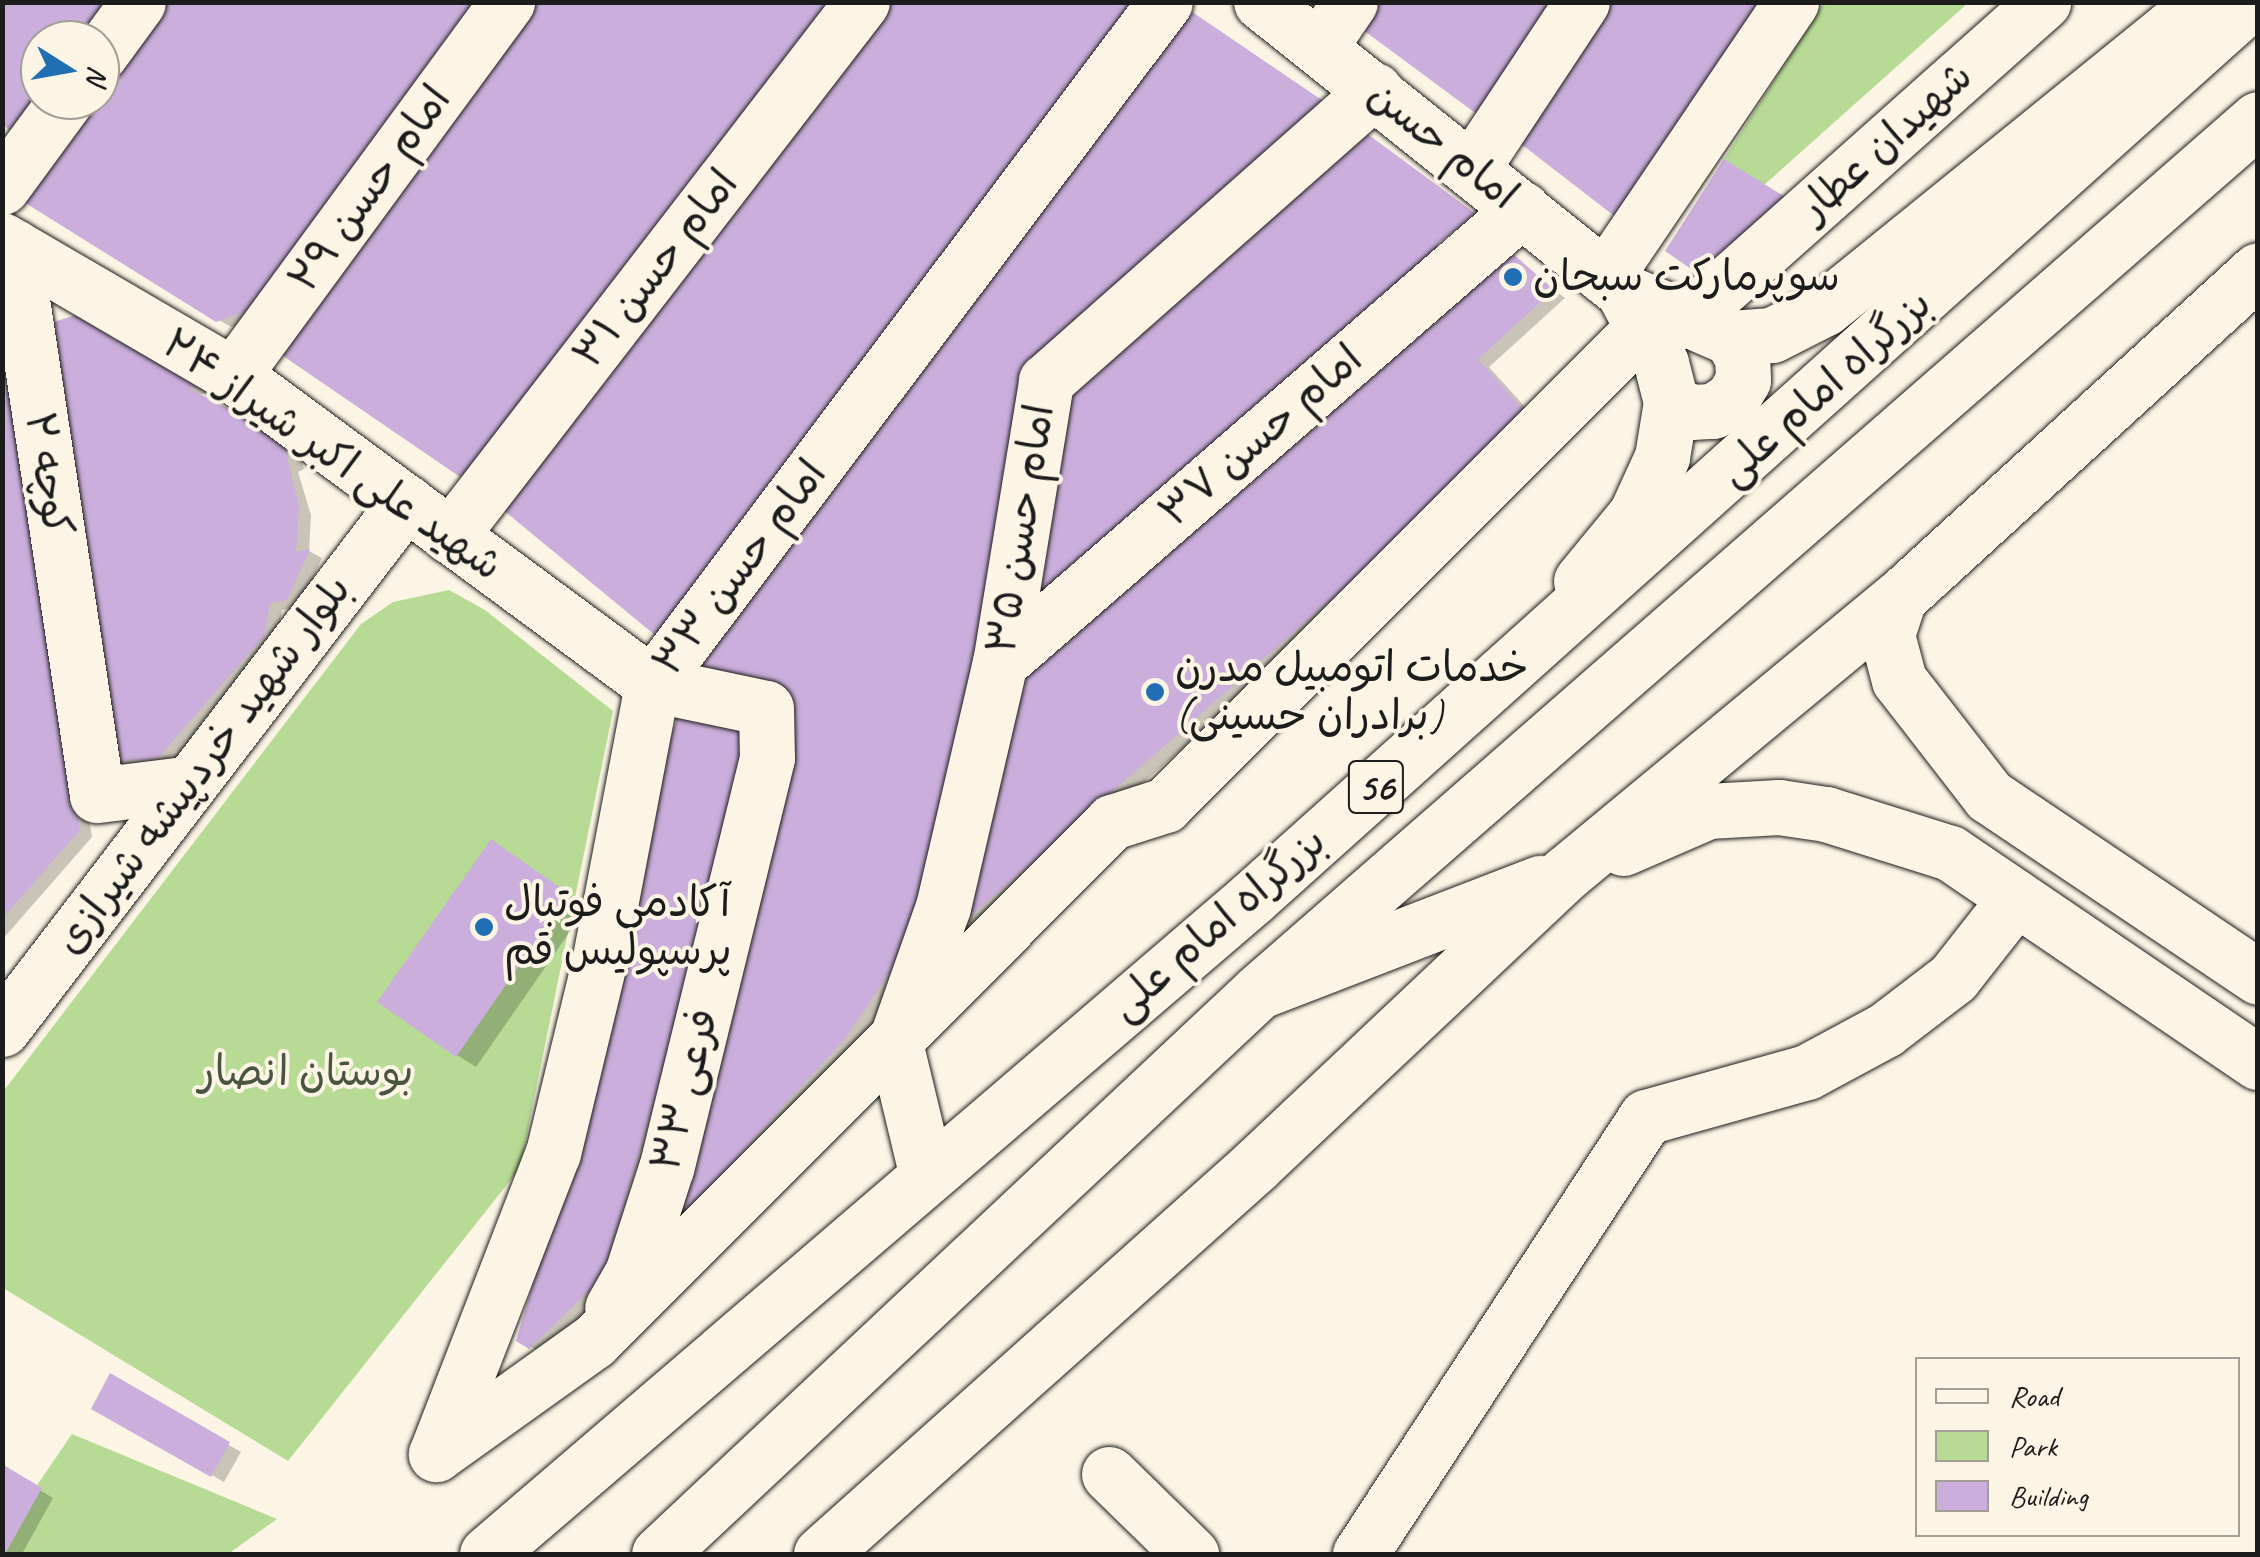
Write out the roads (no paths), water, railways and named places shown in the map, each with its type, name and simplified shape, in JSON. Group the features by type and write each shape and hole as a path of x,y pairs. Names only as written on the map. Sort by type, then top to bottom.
{"main road":[{"path":"120,27 138,2"},
{"name":"امام حسن ۲۹","path":"234,375 507,2"},
{"name":"امام حسن ۳۱","path":"450,536 862,2"},
{"name":"امام حسن ۳۳","path":"594,1341 436,1454 553,1153 599,963 652,684 1165,2"},
{"name":"امام حسن","path":"1261,2 1335,24 1375,90 1657,311"},
{"path":"1472,168 1582,2"},
{"path":"594,1341 1112,822 1165,805 1657,311 1791,2"},
{"name":"شهیدان عطار","path":"1657,311 2043,2"},
{"path":"1657,311 1772,335 1825,308 2172,27 2228,2"},
{"name":"بزرگراه امام علی","path":"487,1554 1510,668 2252,2"},
{"name":"امام حسن ۳۵","path":"895,1043 943,907 1000,663 1046,381 1375,90"},
{"name":"بزرگراه امام علی","path":"659,1554 1258,992 2258,118"},
{"path":"11,155 46,120"},
{"name":"امام حسن ۳۷","path":"1000,663 1522,209"},
{"name":"شهید علی اکبر شیراز ۲۴","path":"8,244 234,375 652,684"},
{"name":"کوچه ۲","path":"8,244 97,795 184,784"},
{"path":"821,1554 1256,1164 1566,872 1899,598 2258,270"},
{"path":"1657,311 1742,357 1742,380 1732,399 1713,411 1691,412 1671,402"},
{"path":"1510,668 1636,514 1662,457 1671,402 1657,311"},
{"name":"بلوار شهید خردپیشه شیرازی","path":"3,1028 184,784 406,502"},
{"path":"1899,598 1887,635 1900,680 1989,796 2258,976"},
{"name":"فرعی ۳۳","path":"594,1341 632,1273 666,1168 767,758 766,708 652,684"},
{"path":"1258,992 1566,872 1708,811 1779,807 1826,814 1950,853 2258,1062"},
{"path":"1360,1554 1646,1116 1807,1072 1884,1030 1952,978 2016,898"},
{"path":"895,1043 926,1172"},
{"path":"1109,1474 1191,1554"}],"place":[{"name":"سوپرمارکت سبحان","path":"1513,277"},
{"name":"خدمات اتومبیل مدرن (برادران حسینی)","path":"1155,692"},
{"name":"آکادمی فوتبال پرسپولیس قم","path":"484,927"}],"park label":[{"name":"بوستان انصار","path":"306,1072"}]}
